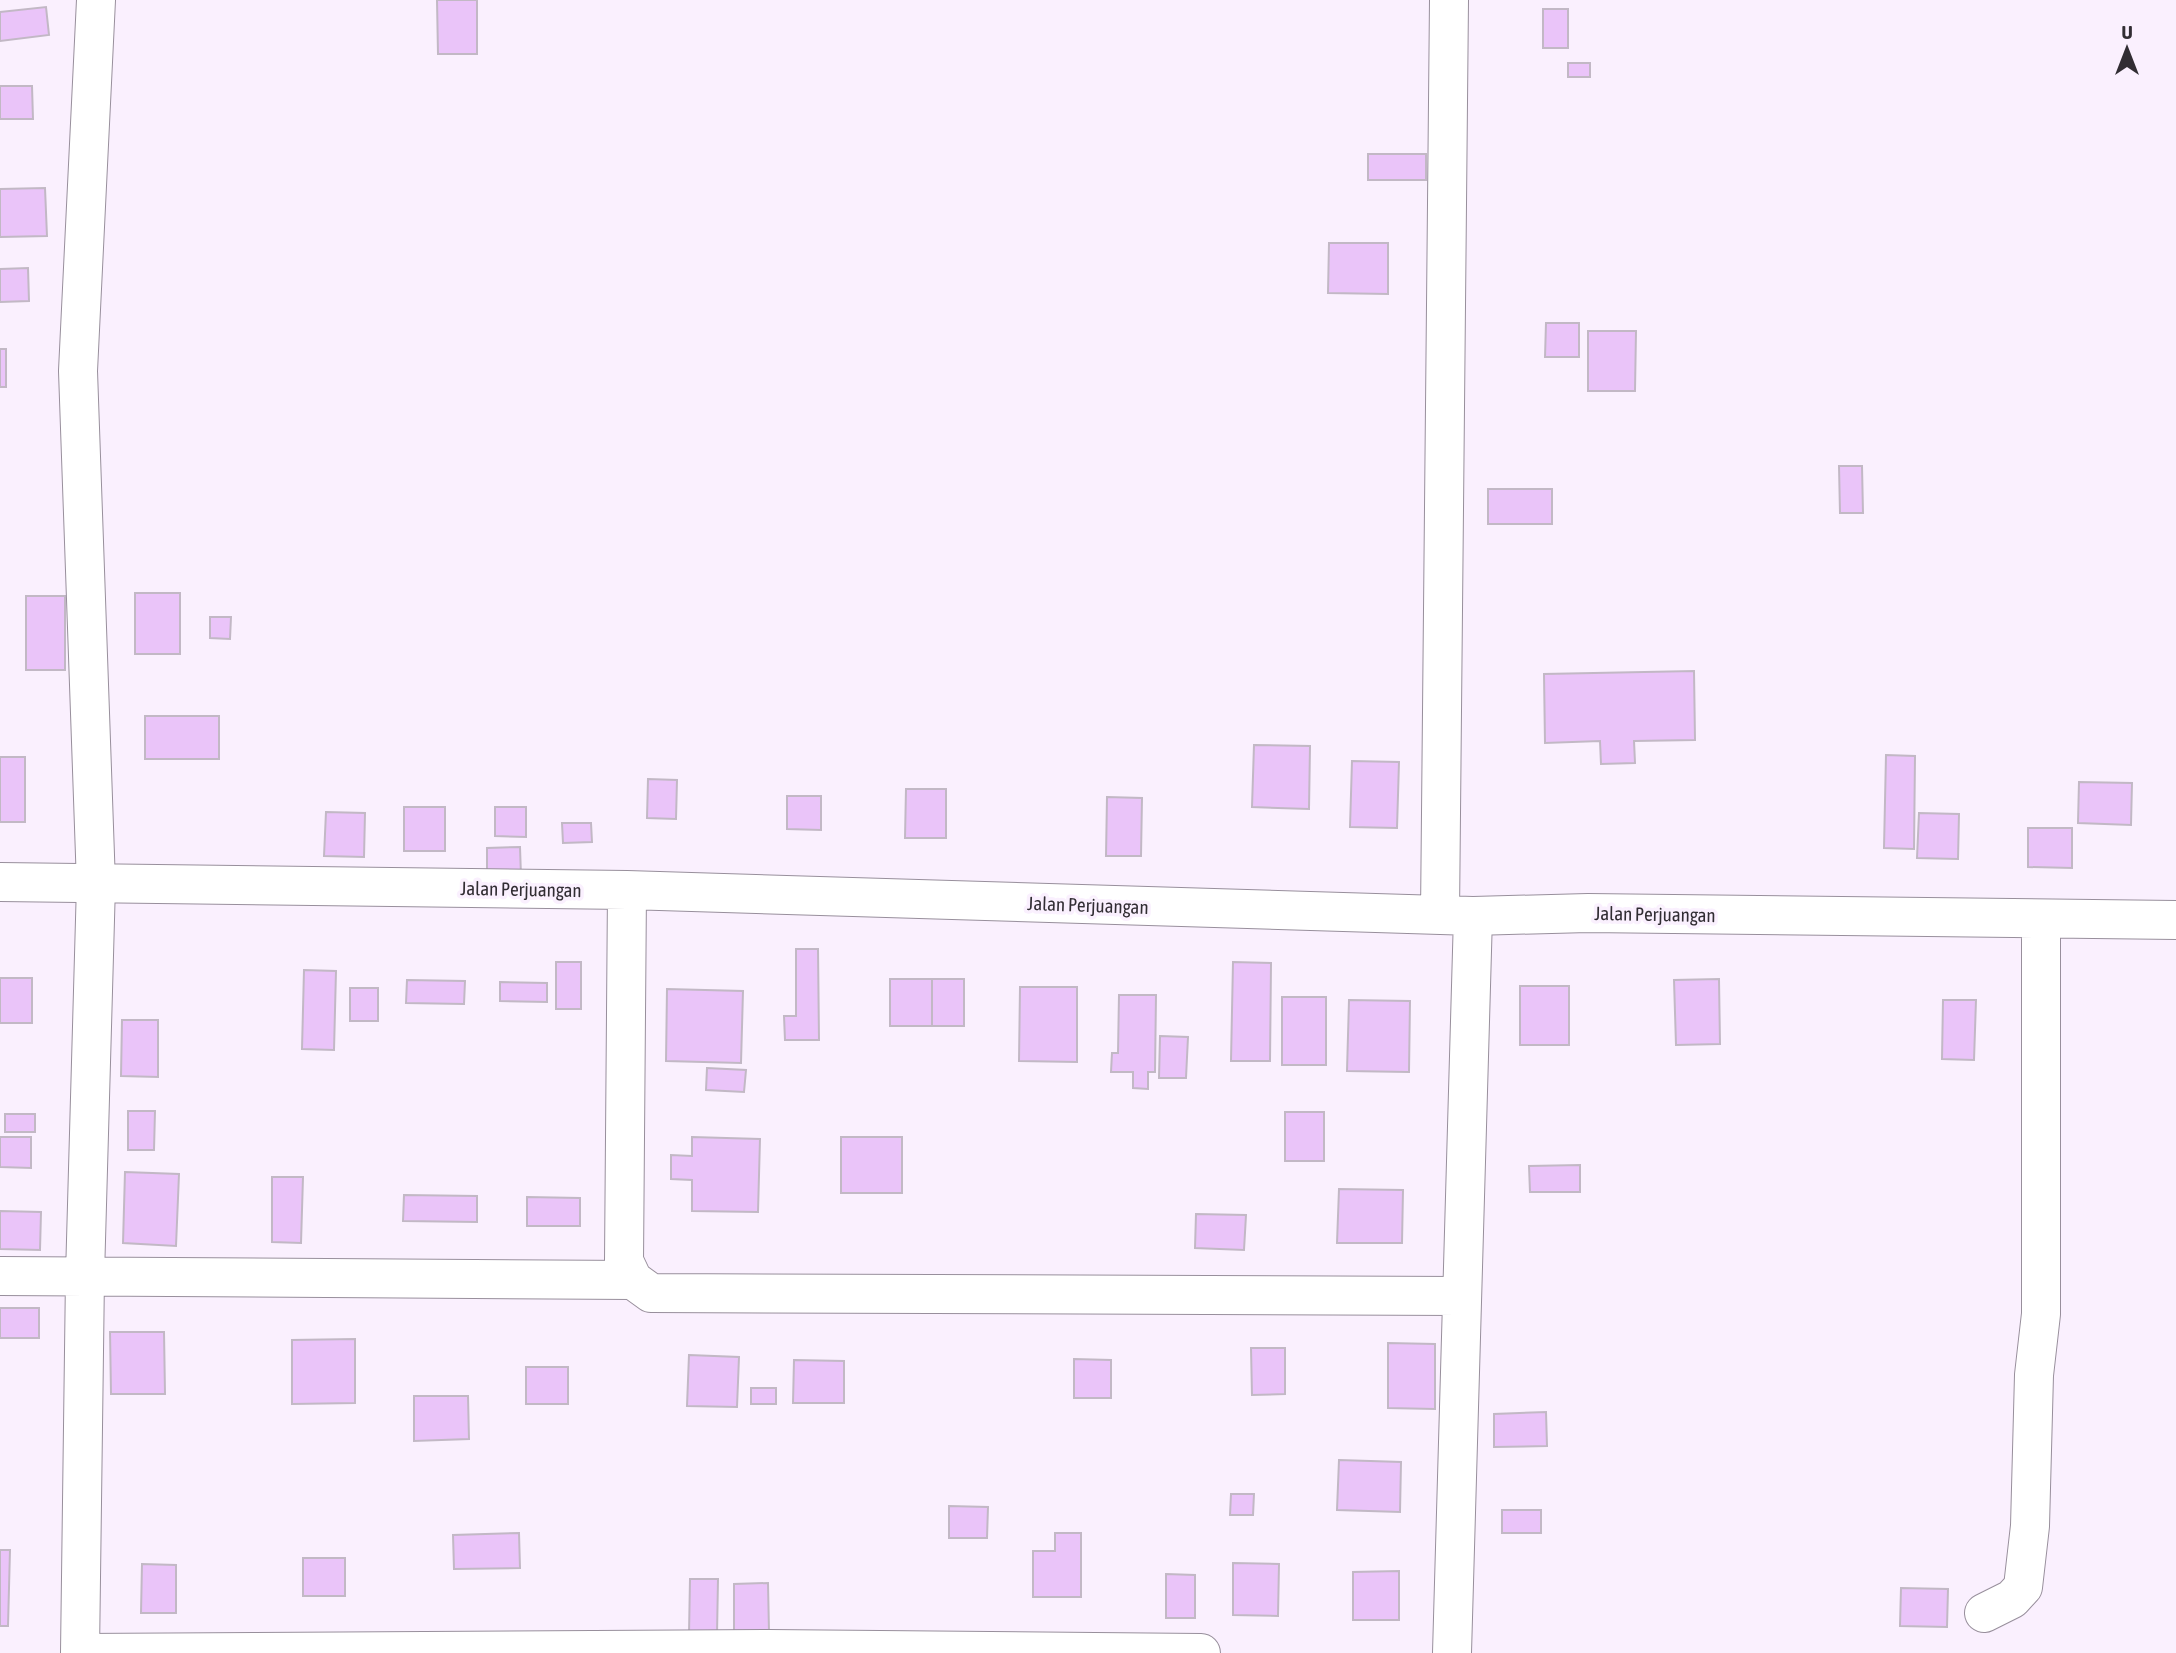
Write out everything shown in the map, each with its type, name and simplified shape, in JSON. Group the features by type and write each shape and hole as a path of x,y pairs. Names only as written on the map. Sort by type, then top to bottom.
{"street":[{"path":"96,0 78,371 96,884 85,1276 80,1653 770,1648 1201,1653"},
{"path":"1449,0 1460,1296 1452,1653"},
{"name":"Jalan Perjuangan","path":"0,883 627,890 1457,915 1588,913 2176,920"},
{"path":"627,890 624,1261 634,1280 652,1293 1460,1296"},
{"path":"1984,1613 2012,1599 2023,1587 2030,1526 2034,1375 2041,1314 2041,920"},
{"path":"0,1276 634,1280"}],"building":[{"path":"437,0 477,0 477,54 438,54"},
{"path":"46,7 49,35 0,41 0,12"},
{"path":"1543,9 1568,9 1568,48 1543,48"},
{"path":"1568,63 1590,63 1590,77 1568,77"},
{"path":"0,86 32,86 33,119 0,119"},
{"path":"1368,154 1426,154 1426,180 1368,180"},
{"path":"45,188 47,236 0,237 0,189"},
{"path":"1329,243 1388,243 1388,294 1328,293"},
{"path":"28,268 29,301 0,302 0,269"},
{"path":"1546,323 1579,323 1579,357 1545,357"},
{"path":"1588,331 1636,331 1635,391 1588,391"},
{"path":"0,349 6,349 6,387 0,387"},
{"path":"1839,466 1862,466 1863,513 1840,513"},
{"path":"1488,489 1552,489 1552,524 1488,524"},
{"path":"135,593 180,593 180,654 135,654"},
{"path":"26,596 65,596 65,670 26,670"},
{"path":"210,617 231,617 230,639 210,638"},
{"path":"1694,671 1695,740 1634,741 1635,763 1601,764 1600,741 1545,743 1544,674"},
{"path":"145,716 219,716 219,759 145,759"},
{"path":"1254,745 1310,746 1309,809 1252,807"},
{"path":"1886,755 1915,756 1914,849 1884,848"},
{"path":"0,757 25,757 25,822 0,822"},
{"path":"1352,761 1399,762 1397,828 1350,827"},
{"path":"648,779 677,780 676,819 647,818"},
{"path":"2079,782 2132,783 2131,825 2078,823"},
{"path":"906,789 946,789 946,838 905,838"},
{"path":"787,796 821,796 821,830 787,829"},
{"path":"1107,797 1142,798 1141,856 1106,856"},
{"path":"404,807 445,807 445,851 404,851"},
{"path":"495,807 526,807 526,837 495,836"},
{"path":"326,812 365,813 364,857 324,856"},
{"path":"1919,813 1959,814 1958,859 1917,858"},
{"path":"562,823 591,823 592,842 563,843"},
{"path":"2028,828 2072,828 2072,868 2028,867"},
{"path":"520,847 521,876 487,877 487,848"},
{"path":"796,949 818,949 819,1040 785,1040 784,1016 796,1016"},
{"path":"556,962 581,962 581,1009 556,1009"},
{"path":"1233,962 1271,963 1270,1061 1231,1061"},
{"path":"304,970 336,971 334,1050 302,1049"},
{"path":"0,978 32,978 32,1023 0,1023"},
{"path":"890,979 932,979 932,1026 890,1026"},
{"path":"932,979 964,979 964,1026 932,1026"},
{"path":"1719,979 1720,1044 1676,1045 1674,980"},
{"path":"407,980 465,981 464,1004 406,1003"},
{"path":"500,982 547,983 547,1002 500,1001"},
{"path":"1520,986 1569,986 1569,1045 1520,1045"},
{"path":"1020,987 1077,987 1077,1062 1019,1061"},
{"path":"350,988 378,988 378,1021 350,1021"},
{"path":"667,989 743,991 741,1063 666,1061"},
{"path":"1119,995 1156,995 1155,1072 1148,1072 1148,1089 1133,1088 1133,1072 1111,1072 1112,1053 1118,1053"},
{"path":"1282,997 1326,997 1326,1065 1282,1065"},
{"path":"1349,1000 1410,1001 1409,1072 1347,1071"},
{"path":"1943,1000 1976,1000 1974,1060 1942,1059"},
{"path":"122,1020 158,1020 158,1077 121,1076"},
{"path":"1160,1036 1188,1037 1186,1078 1159,1078"},
{"path":"707,1068 746,1070 744,1092 706,1090"},
{"path":"128,1111 155,1111 154,1150 128,1150"},
{"path":"1285,1112 1324,1112 1324,1161 1285,1161"},
{"path":"5,1114 35,1114 35,1132 5,1132"},
{"path":"0,1137 31,1137 31,1168 0,1167"},
{"path":"692,1137 760,1139 758,1212 692,1211 692,1180 671,1179 671,1155 692,1156"},
{"path":"841,1137 902,1137 902,1193 841,1193"},
{"path":"1580,1165 1580,1192 1530,1192 1529,1166"},
{"path":"125,1172 179,1174 176,1246 123,1243"},
{"path":"272,1177 303,1177 301,1243 272,1242"},
{"path":"1339,1189 1403,1190 1402,1243 1337,1243"},
{"path":"404,1195 477,1196 477,1222 403,1221"},
{"path":"527,1197 580,1198 580,1226 527,1226"},
{"path":"0,1211 41,1212 40,1250 0,1249"},
{"path":"1196,1214 1246,1215 1244,1250 1195,1248"},
{"path":"0,1308 39,1308 39,1338 0,1338"},
{"path":"110,1332 164,1332 165,1394 111,1394"},
{"path":"355,1339 355,1403 292,1404 292,1340"},
{"path":"1388,1343 1435,1344 1435,1409 1388,1408"},
{"path":"1251,1348 1285,1348 1285,1394 1252,1395"},
{"path":"689,1355 739,1357 737,1407 687,1406"},
{"path":"1074,1359 1111,1360 1111,1398 1074,1398"},
{"path":"794,1360 844,1361 844,1403 793,1403"},
{"path":"526,1367 568,1367 568,1404 526,1404"},
{"path":"751,1388 776,1388 776,1404 751,1404"},
{"path":"414,1396 468,1396 469,1439 414,1441"},
{"path":"1546,1412 1547,1446 1494,1447 1494,1414"},
{"path":"1339,1460 1401,1462 1400,1512 1337,1510"},
{"path":"1231,1494 1254,1494 1253,1515 1230,1515"},
{"path":"949,1506 988,1507 987,1538 949,1538"},
{"path":"1502,1510 1541,1510 1541,1533 1502,1533"},
{"path":"519,1533 520,1568 454,1569 453,1535"},
{"path":"1055,1533 1081,1533 1081,1597 1033,1597 1033,1551 1055,1551"},
{"path":"0,1550 10,1550 8,1626 0,1626"},
{"path":"303,1558 345,1558 345,1596 303,1596"},
{"path":"1233,1563 1279,1564 1278,1616 1233,1615"},
{"path":"142,1564 176,1565 176,1613 141,1613"},
{"path":"1399,1571 1399,1620 1353,1620 1353,1572"},
{"path":"1166,1574 1195,1575 1195,1618 1166,1618"},
{"path":"690,1579 718,1579 717,1635 689,1634"},
{"path":"768,1583 769,1632 734,1632 734,1584"},
{"path":"1901,1588 1948,1589 1947,1627 1900,1626"}]}
